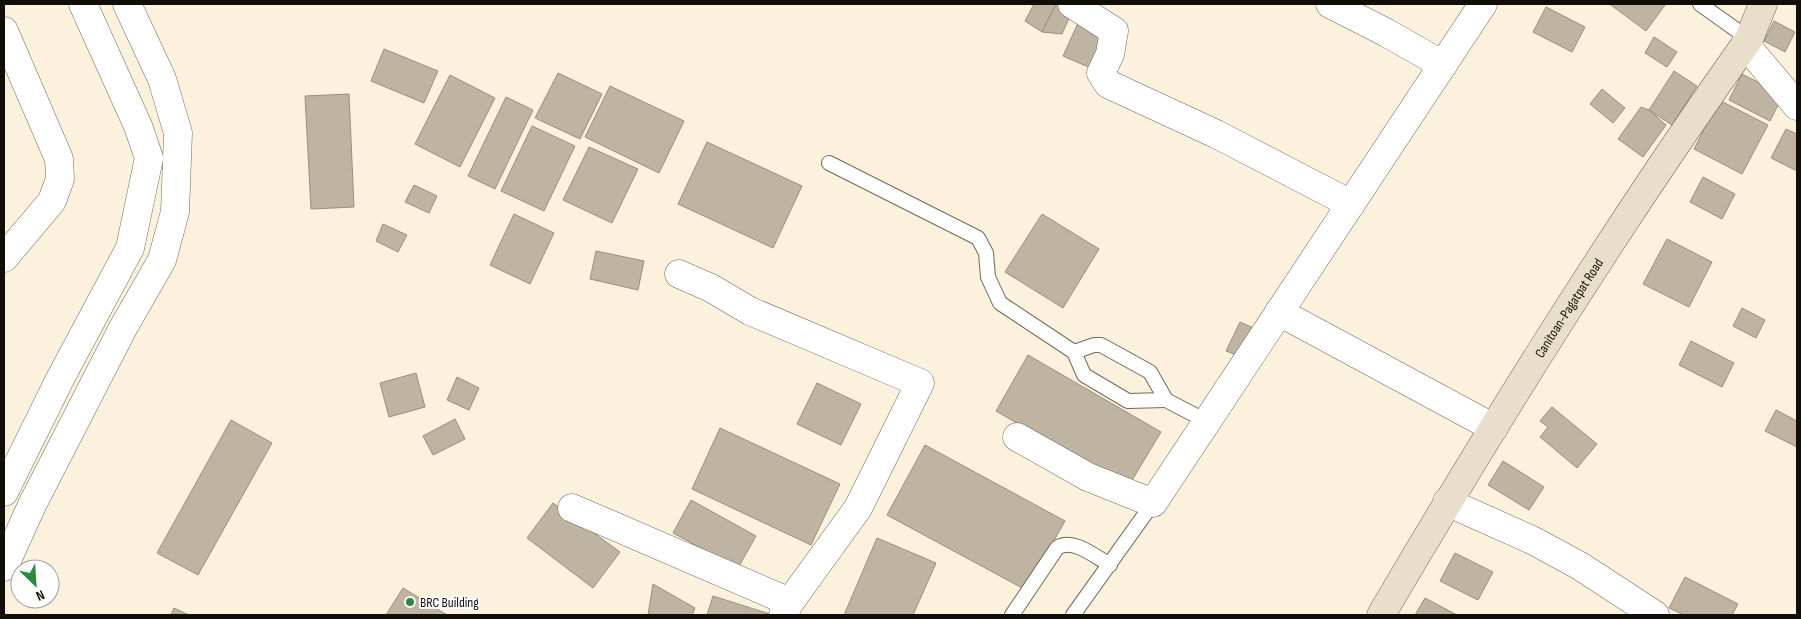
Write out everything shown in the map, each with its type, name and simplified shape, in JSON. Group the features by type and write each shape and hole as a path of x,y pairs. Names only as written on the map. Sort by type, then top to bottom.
{"street":[{"path":"32,505 4,491 61,376 130,248 149,158 138,126 83,4"},
{"path":"4,567 32,505 123,328 162,260 175,212 178,133 162,79 127,4"},
{"path":"1072,4 1114,31 1110,54 1101,73 1108,84 1216,134 1351,204"},
{"path":"1330,4 1387,33 1443,65"},
{"path":"1017,437 1088,476 1153,503 1483,4"},
{"name":"Canitoan-Pagatpat Road","path":"1381,615 1447,502 1612,239 1747,41 1763,4"},
{"path":"4,31 59,159 60,179 52,201 4,258"},
{"path":"1747,41 1797,106"},
{"path":"572,508 786,608 858,508 920,383 750,311 711,288 679,274"},
{"path":"1279,312 1494,428"},
{"path":"1447,502 1534,541 1580,566 1655,615"}],"lane":[{"path":"1700,4 1747,41"},
{"path":"829,163 978,238 986,253 988,277 1000,303 1074,352 1084,375 1128,401 1166,400 1208,422"},
{"path":"1074,352 1094,345 1101,345 1150,372 1166,400"},
{"path":"1073,615 1153,503"},
{"path":"1012,615 1057,548 1062,544 1072,544 1110,565"}],"building":[{"path":"1034,4 1056,4 1042,32 1025,21"},
{"path":"1056,4 1074,7 1062,34 1042,32"},
{"path":"1611,5 1665,5 1646,31"},
{"path":"1546,7 1585,27 1572,52 1533,32"},
{"path":"1079,21 1108,34 1093,69 1063,56"},
{"path":"1774,21 1795,32 1785,52 1764,41"},
{"path":"1654,37 1677,52 1667,67 1645,53"},
{"path":"384,49 438,71 424,103 371,81"},
{"path":"1674,71 1697,86 1672,125 1649,110"},
{"path":"558,73 602,94 580,139 535,118"},
{"path":"1742,74 1783,95 1770,121 1729,100"},
{"path":"450,75 495,98 460,167 415,144"},
{"path":"610,86 684,121 659,173 585,137"},
{"path":"1602,89 1625,108 1613,123 1590,104"},
{"path":"349,94 354,207 311,209 305,96"},
{"path":"506,97 533,110 495,189 468,176"},
{"path":"1719,100 1768,125 1742,174 1694,149"},
{"path":"1641,107 1649,110 1666,125 1643,157 1618,139"},
{"path":"532,126 575,146 544,211 501,191"},
{"path":"1786,129 1797,134 1797,171 1771,158"},
{"path":"707,142 802,186 773,248 678,204"},
{"path":"589,147 638,169 612,223 563,200"},
{"path":"1703,177 1735,194 1722,219 1690,202"},
{"path":"414,185 437,196 429,213 405,202"},
{"path":"514,214 554,233 530,284 490,265"},
{"path":"1042,214 1099,249 1063,308 1005,272"},
{"path":"383,224 407,235 398,252 376,241"},
{"path":"1667,239 1712,262 1689,307 1643,284"},
{"path":"596,251 644,261 638,290 590,279"},
{"path":"1742,308 1765,320 1756,338 1733,326"},
{"path":"1240,322 1265,333 1247,359 1226,351"},
{"path":"1691,341 1734,363 1722,387 1679,365"},
{"path":"1028,355 1161,432 1128,487 996,411"},
{"path":"416,373 425,407 389,417 380,383"},
{"path":"457,377 479,388 469,410 447,400"},
{"path":"817,383 861,404 841,445 797,424"},
{"path":"1552,407 1597,444 1577,468 1540,437 1548,427 1540,421"},
{"path":"1776,410 1797,421 1797,447 1765,431"},
{"path":"455,419 465,439 433,455 423,436"},
{"path":"231,420 272,443 198,575 157,553"},
{"path":"720,428 840,484 811,545 692,489"},
{"path":"925,445 1065,521 1026,590 887,515"},
{"path":"1503,461 1544,487 1529,510 1488,485"},
{"path":"691,500 756,536 738,568 673,533"},
{"path":"553,503 620,552 593,588 527,538"},
{"path":"877,538 936,563 913,615 844,615"},
{"path":"1455,553 1493,572 1478,600 1440,581"},
{"path":"1685,577 1738,604 1732,615 1684,615 1669,608"},
{"path":"653,584 695,608 692,615 648,615"},
{"name":"BRC Building","path":"403,588 447,615 386,615"},
{"path":"713,596 773,615 707,615"},
{"path":"1425,598 1457,615 1415,615"},
{"path":"174,608 189,615 171,615"}],"place":[{"name":"BRC Building","path":"410,602"}]}
